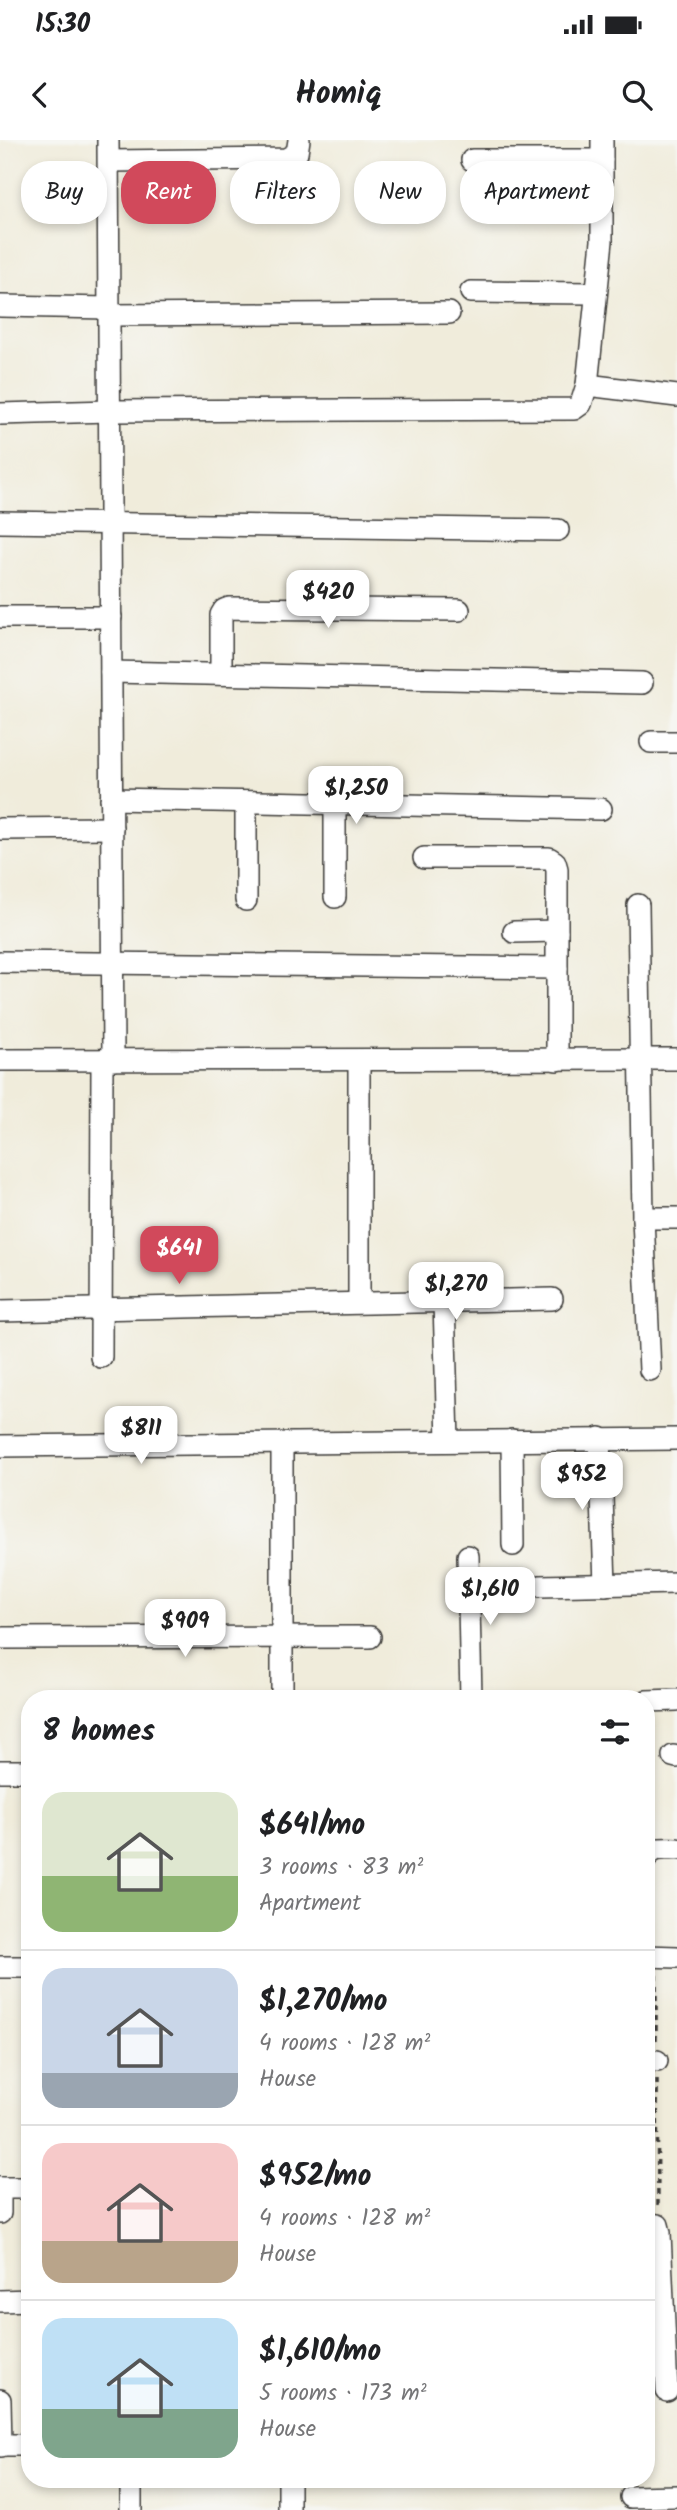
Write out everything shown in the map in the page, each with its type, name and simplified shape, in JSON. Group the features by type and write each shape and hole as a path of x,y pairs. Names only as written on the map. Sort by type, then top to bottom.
{"street":[{"path":"101,1357 107,1060 112,962 109,150 286,159 297,153 299,140"},
{"path":"0,414 574,409 581,404 587,385 602,241 602,150 472,160"},
{"path":"471,292 596,293"},
{"path":"0,306 109,311 449,313"},
{"path":"587,385 677,396"},
{"path":"0,522 558,530"},
{"path":"221,674 221,615 229,608 458,610"},
{"path":"0,617 111,617"},
{"path":"111,672 642,683"},
{"path":"651,742 677,742"},
{"path":"111,799 601,809"},
{"path":"246,802 246,900"},
{"path":"335,805 335,897"},
{"path":"0,828 112,828"},
{"path":"424,859 549,858 555,862 557,1060"},
{"path":"638,905 643,1218 650,1370"},
{"path":"514,932 557,932"},
{"path":"0,962 557,968"},
{"path":"0,1060 677,1059"},
{"path":"359,1060 359,1302"},
{"path":"643,1218 677,1218"},
{"path":"0,1311 552,1299"},
{"path":"444,1301 448,1441"},
{"path":"600,1438 605,1585"},
{"path":"0,1446 677,1439"},
{"path":"512,1440 513,1545"},
{"path":"282,1444 282,1690"},
{"path":"468,1556 471,1690"},
{"path":"540,1586 677,1583"},
{"path":"0,1638 370,1637"},
{"path":"655,1701 677,1700"},
{"path":"0,1771 21,1771"},
{"path":"655,1849 677,1849"},
{"path":"0,1967 21,1967"},
{"path":"0,2213 0,2188 21,2188"},
{"path":"655,2227 660,2233 663,2391"},
{"path":"0,2301 21,2300"},
{"path":"0,2400 0,2445 21,2445"},
{"path":"131,2488 131,2510"},
{"path":"289,2488 289,2510"},
{"path":"632,2496 677,2496"}],"path":[{"path":"655,2015 660,1957"}]}
